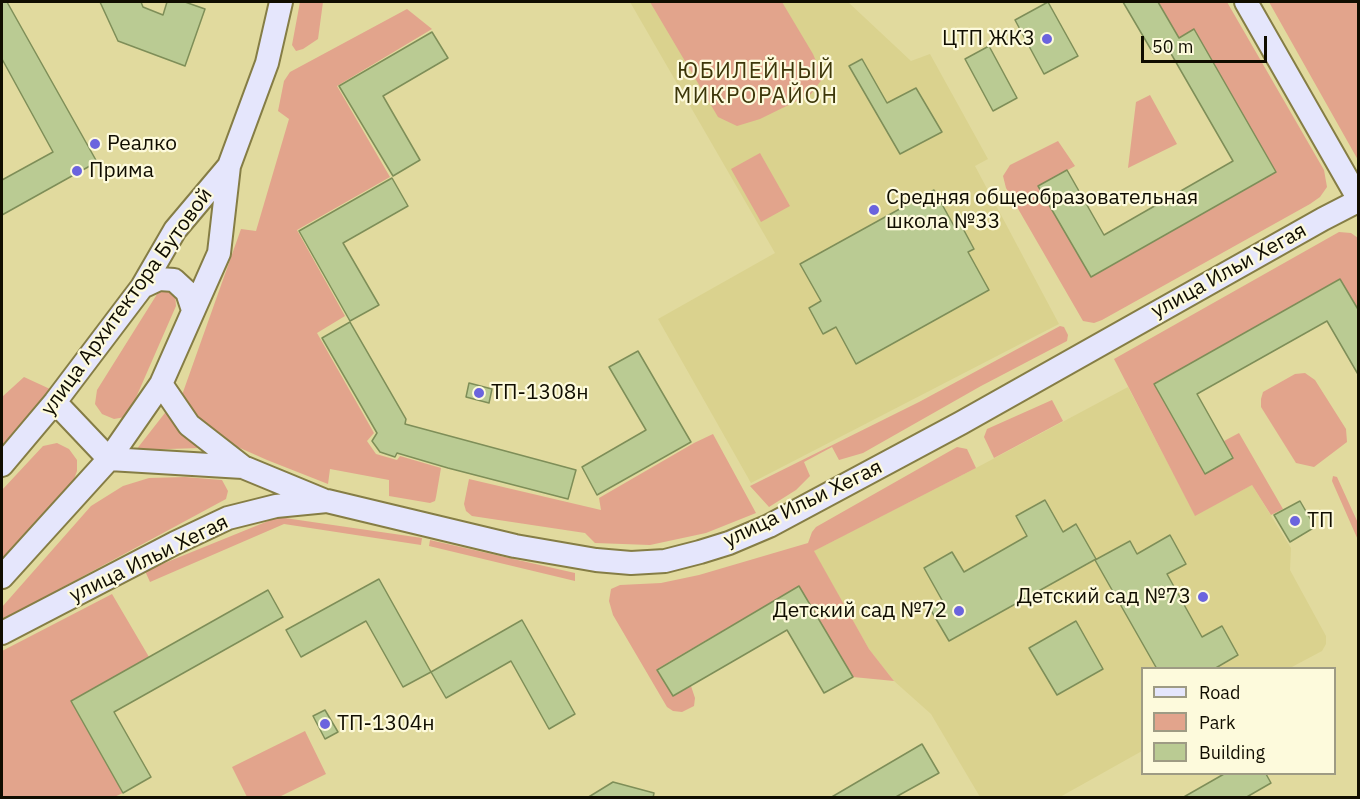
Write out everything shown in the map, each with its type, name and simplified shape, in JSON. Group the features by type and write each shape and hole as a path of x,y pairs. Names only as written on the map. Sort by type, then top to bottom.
{"main road":[{"name":"улица Архитектора Бутовой","path":"2,577 109,459 161,384 219,253 229,166 267,63 281,2"},
{"path":"1246,2 1359,199"},
{"name":"улица Архитектора Бутовой","path":"2,465 55,402 142,287 175,230 229,166"},
{"name":"улица Ильи Хегая","path":"2,633 228,518 276,506 327,501 515,546 596,560 631,563 665,561 700,552 769,526 951,428 1359,199"},
{"path":"142,287 159,279 174,280 187,292 193,309"},
{"path":"161,384 189,425 243,467 327,501"},
{"path":"55,402 109,459 243,467"}],"shaded area":[{"name":"Средняя общеобразовательная школа №33","path":"630,2 848,2 911,61 930,54 988,159 975,166 1059,324 751,483 658,319 775,253"},
{"path":"1128,387 1195,515 1252,485 1291,548 1290,570 1326,636 1326,644 1322,651 1292,667 1141,667 1141,752 1060,797 980,797 931,714 894,681 869,649 813,551"}],"green space":[{"path":"300,2 323,2 318,39 296,51 292,45"},
{"path":"650,2 782,2 813,54 823,78 811,94 760,119 737,126 718,117"},
{"path":"1158,2 1227,2 1324,170 1327,187 1320,197 1310,204 1102,320 1094,323 1083,321 1006,188 1003,176 1010,165 1058,141 1075,166 1039,186 1091,277 1276,172 1179,38"},
{"path":"1269,2 1358,2 1358,160"},
{"path":"407,9 432,29 337,86 390,177 297,230 345,316 317,333 374,433 367,441 376,454 397,460 400,456 441,468 435,501 430,503 389,496 389,480 330,469 328,484 267,460 231,444 187,410 182,395 241,229 256,231 289,119 278,111 284,81 290,72"},
{"path":"1150,95 1177,144 1128,168 1136,102"},
{"path":"760,153 790,206 761,222 731,169"},
{"path":"1339,232 1351,233 1358,238 1358,311 1340,279 1154,384 1205,474 1233,458 1224,441 1239,433 1283,509 1271,515 1252,485 1195,516 1114,359"},
{"path":"169,288 175,293 176,306 131,409 125,417 114,419 102,414 95,404 97,390 159,291"},
{"path":"1060,326 1064,327 1068,335 1067,341 981,386 863,453 839,460 832,447 804,462 810,476 796,490 769,507 750,486 919,402"},
{"path":"1305,373 1315,380 1346,429 1347,442 1314,467 1296,463 1261,407 1263,392 1295,374"},
{"path":"24,377 50,389 2,446 2,397"},
{"path":"1052,400 1063,421 994,458 984,437 987,429"},
{"path":"168,409 201,448 136,450"},
{"path":"713,434 756,513 706,533 650,545 595,543 585,533 472,516 466,511 464,504 469,479 601,510 599,498"},
{"path":"57,443 69,449 77,460 77,471 73,482 2,558 2,490 43,446"},
{"path":"957,447 967,449 976,468 814,551 869,649 894,681 853,677 799,586 657,669 673,696 691,686 695,698 694,706 682,712 673,711 667,707 613,615 609,601 611,589 620,585 661,583 699,575 808,543 816,527"},
{"path":"1333,476 1337,477 1358,523 1358,540 1332,481"},
{"path":"185,477 222,480 228,491 226,499 2,620 2,607 91,506 123,486 149,478"},
{"path":"278,517 422,538 421,545 284,524 150,582 145,571"},
{"path":"430,540 575,573 575,581 429,546"},
{"path":"112,594 149,657 71,701 123,793 112,798 2,797 2,651"},
{"path":"305,731 326,774 279,797 247,797 232,767"}],"building":[{"path":"2,2 7,2 97,162 2,215 2,180 53,152 2,59"},
{"path":"100,2 141,2 143,7 163,15 167,2 185,2 205,9 185,66 118,41"},
{"name":"ЦТП ЖК3","path":"1048,2 1078,56 1044,74 1015,20"},
{"path":"1123,2 1158,2 1179,38 1194,29 1276,172 1091,277 1038,186 1067,170 1104,235 1233,161 1166,45 1153,53"},
{"path":"432,32 448,58 383,96 420,160 393,176 339,86"},
{"path":"989,46 1017,98 993,111 965,59"},
{"path":"862,59 887,103 916,88 942,132 900,154 849,66"},
{"path":"392,178 408,206 343,243 379,305 350,321 299,231"},
{"path":"934,190 954,226 960,223 974,249 968,252 989,290 856,364 836,327 823,334 809,308 821,301 800,264"},
{"path":"1340,279 1359,311 1359,376 1327,321 1197,394 1233,458 1205,474 1154,384"},
{"path":"350,322 406,419 405,424 576,470 568,499 397,453 395,457 380,452 372,441 377,433 322,338"},
{"path":"638,351 691,442 597,495 582,467 646,430 609,367"},
{"name":"ТП-1308н","path":"469,383 492,389 489,403 466,397"},
{"path":"1045,500 1063,532 1076,524 1096,559 949,641 929,607 942,600 924,568 952,552 964,572 1027,536 1016,516"},
{"name":"ТП","path":"1300,501 1315,527 1290,542 1274,515"},
{"path":"1170,535 1186,564 1167,574 1202,637 1222,626 1238,655 1217,667 1156,667 1095,560 1130,541 1137,554"},
{"path":"379,579 431,672 403,687 366,621 301,657 286,630"},
{"path":"799,586 853,677 824,693 787,630 673,696 657,670"},
{"path":"268,590 283,617 114,712 151,777 123,793 71,701"},
{"path":"522,620 575,714 549,729 511,661 446,698 431,672"},
{"path":"1076,621 1103,669 1057,695 1029,648"},
{"name":"ТП-1304н","path":"325,710 338,732 325,739 313,716"},
{"path":"922,744 939,773 894,798 830,798"},
{"path":"1222,775 1267,775 1271,783 1245,798 1182,798"},
{"path":"613,782 654,793 653,798 587,798"}],"place":[{"name":"ЦТП ЖК3","path":"1047,39"},
{"name":"Реалко","path":"95,144"},
{"name":"Прима","path":"77,171"},
{"name":"Средняя общеобразовательная школа №33","path":"874,210"},
{"name":"ТП-1308н","path":"479,393"},
{"name":"ТП","path":"1295,521"},
{"name":"Детский сад №73","path":"1203,597"},
{"name":"Детский сад №72","path":"959,611"},
{"name":"ТП-1304н","path":"325,724"}],"district":[{"name":"ЮБИЛЕЙНЫЙ МИКРОРАЙОН","path":"756,84"}]}
